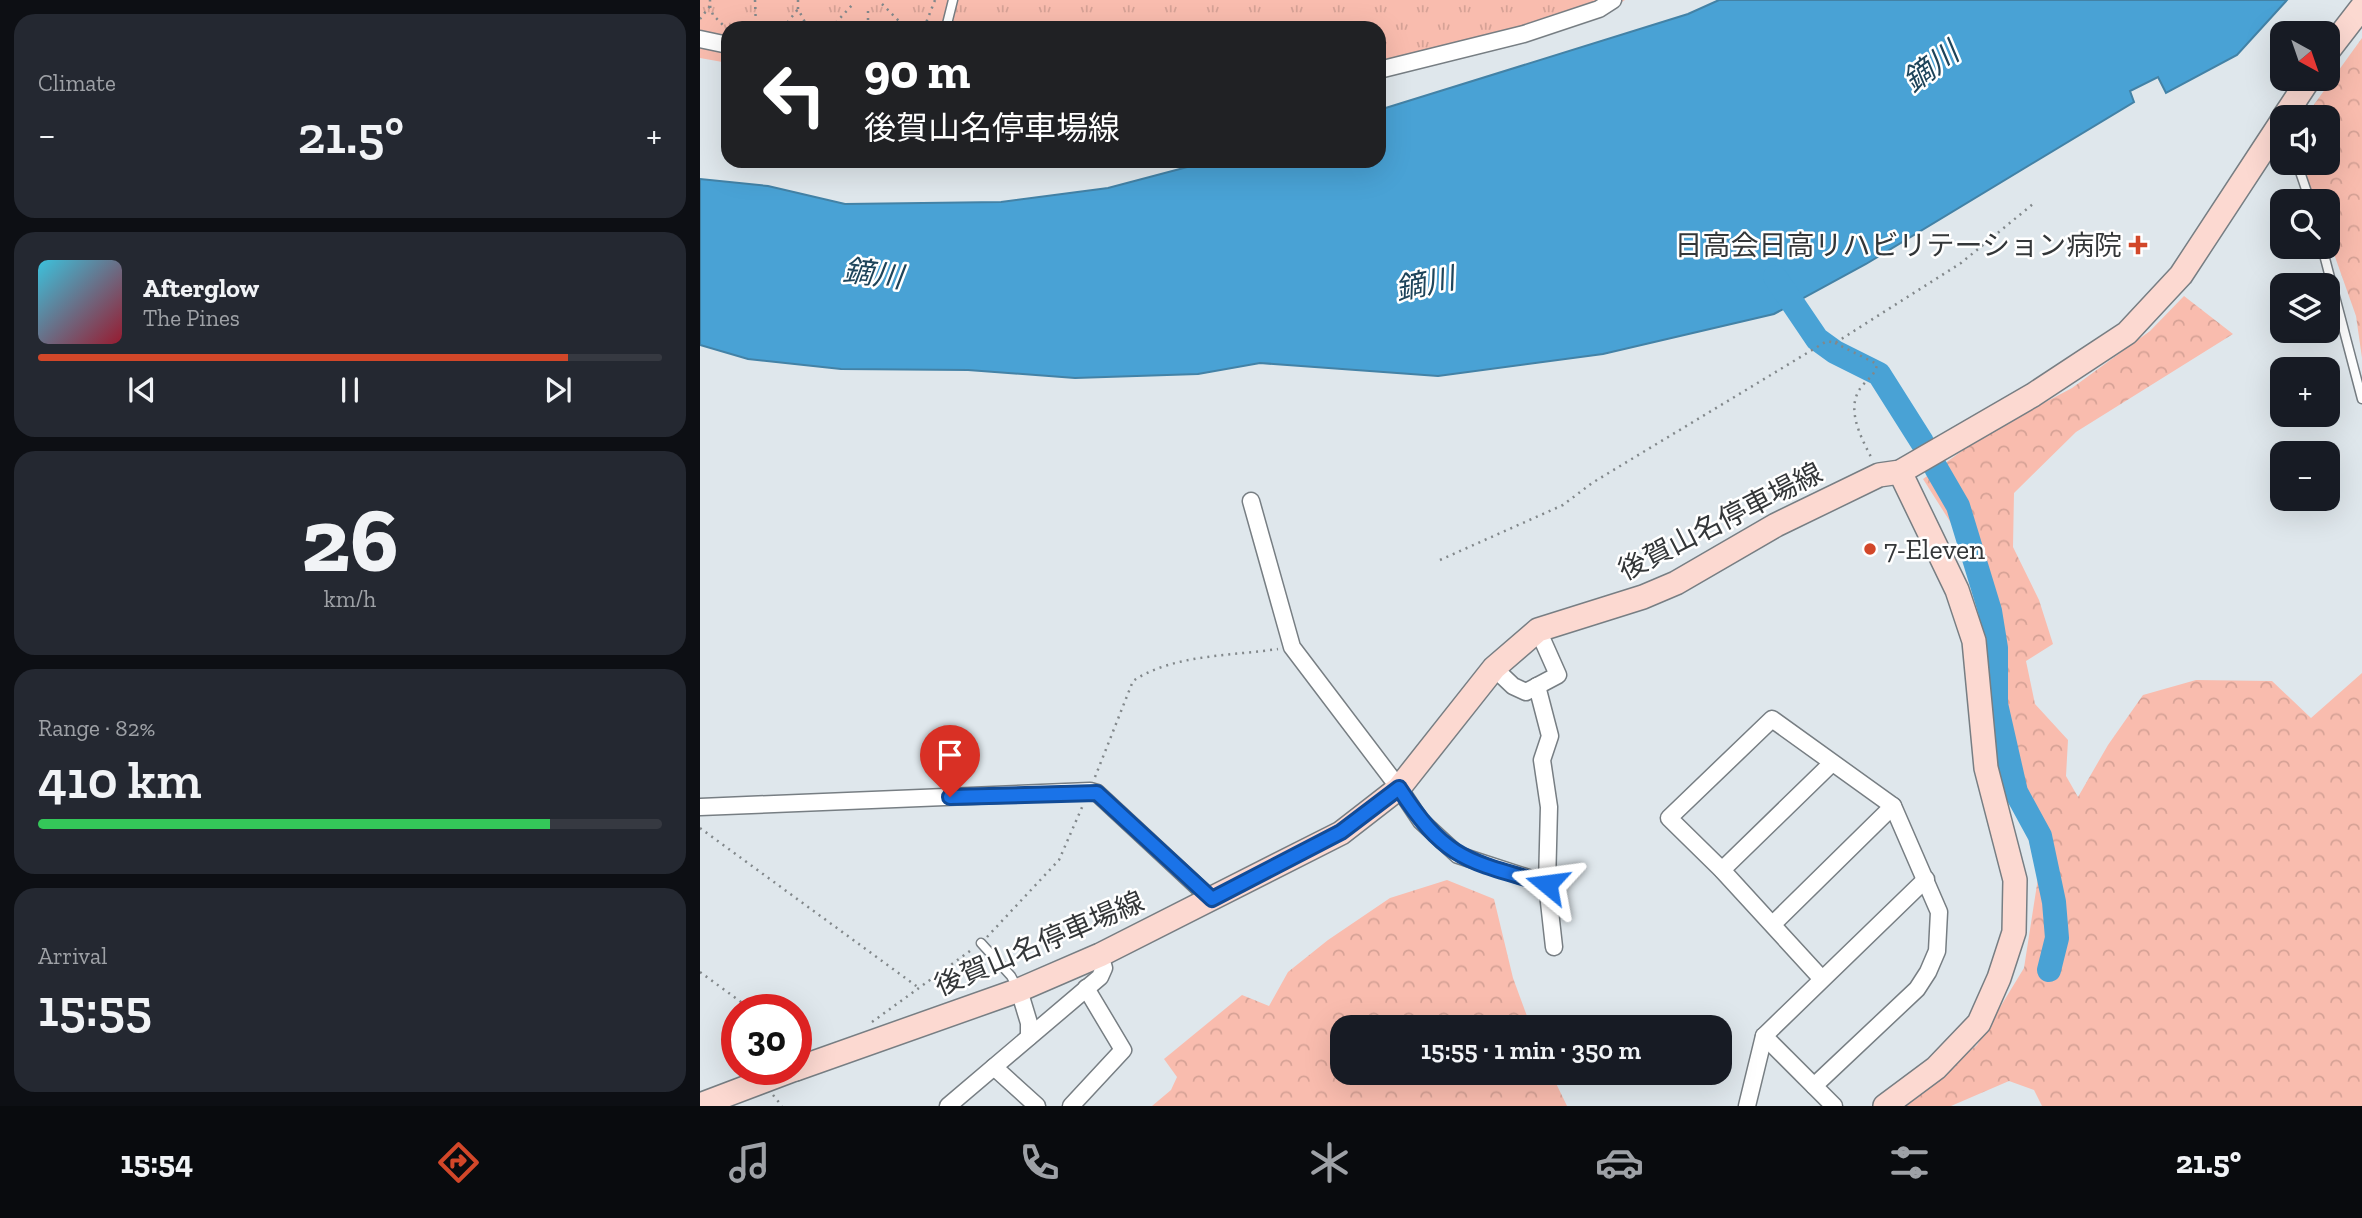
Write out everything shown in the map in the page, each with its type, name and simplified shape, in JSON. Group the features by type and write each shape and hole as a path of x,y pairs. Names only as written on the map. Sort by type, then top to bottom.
{"main road":[{"path":"2340,35 2362,7"},
{"name":"後賀山名停車場線","path":"812,1063 1019,990 1101,955 1341,832 1399,788 1494,668 1538,629 1643,597 1676,583 1776,525 1890,473 2033,395 2127,332 2181,275 2270,144"},
{"path":"1885,1106 1937,1068 1979,1023 1999,978 2014,932 2015,880 1986,768 1974,641 1957,590 1890,473"},
{"name":"後賀山名停車場線","path":"700,1105 753,1085"}],"street":[{"path":"1386,67 1524,34 1599,9 1613,0"},
{"path":"700,39 721,44"},
{"path":"1251,501 1292,648 1421,821 1458,855 1547,884"},
{"path":"1494,668 1513,686 1526,692 1558,675 1538,629"},
{"path":"1537,686 1550,736 1542,760 1549,807 1547,884 1555,947"},
{"path":"1814,1086 1917,989 1937,951 1939,912 1894,806 1772,719 1669,818 1722,870 1821,978"},
{"path":"1722,870 1832,763"},
{"path":"700,807 1090,791 1097,793 1212,899"},
{"path":"1773,924 1894,806"},
{"path":"1747,1106 1764,1036 1926,879"},
{"path":"948,1106 1100,977 1104,968 1101,955"},
{"path":"1071,1106 1123,1050 1112,1027 1086,988"},
{"path":"1019,990 1029,1023 1029,1037"},
{"path":"1764,1036 1833,1106"},
{"path":"994,1067 1037,1106"}],"lane":[{"path":"948,21 953,0"},
{"path":"2325,259 2362,399"},
{"path":"981,943 1011,976 1019,990"}],"path":[{"path":"710,0 713,15 721,23"},
{"path":"755,0 756,21"},
{"path":"798,0 798,9 804,21"},
{"path":"926,21 934,0"},
{"path":"837,21 853,4"},
{"path":"882,4 899,21"},
{"path":"700,19 710,6"},
{"path":"789,21 798,9"},
{"path":"868,11 868,21"},
{"path":"1835,344 1961,262 2033,204"},
{"path":"1440,560 1563,505 1592,483 1828,341 1877,364 1873,375 1859,389 1855,411 1863,443 1890,473"},
{"path":"865,1027 981,943 1059,860 1090,791 1133,681 1162,667 1184,662 1292,648"},
{"path":"700,828 919,988"},
{"path":"700,972 730,994"}],"green space":[{"path":"700,0 1625,0 1600,15 1386,74 1386,21 721,21 721,62 700,58"},
{"path":"2362,38 2362,358 2356,316 2336,259 2340,259 2340,189 2309,189 2304,175 2340,175 2340,105 2314,105 2324,91 2340,91 2340,68"},
{"path":"2184,296 2233,334 2076,432 2014,493 2013,547 2039,600 2053,644 2026,661 2035,704 2068,740 2066,776 2078,797 2108,745 2143,695 2196,680 2272,681 2311,718 2362,673 2362,1106 2042,1106 2034,1090 2009,1081 1951,1106 1904,1106 1977,1045 2024,968 2038,878 2022,813 2016,741 1963,542 1923,479 1984,435 2072,388 2150,331"},
{"path":"1447,880 1494,899 1513,978 1527,1015 1330,1015 1330,1085 1557,1085 1567,1106 1152,1106 1171,1090 1177,1077 1164,1059 1242,995 1269,1006 1288,972 1328,940 1390,898"}],"water":[{"name":"鏑川","path":"1719,0 2287,0 2237,55 2166,93 2158,77 2130,91 2134,102 1866,264 1774,314 1603,354 1438,376 1260,363 1198,374 1075,378 968,370 841,369 748,359 700,345 700,179 768,186 845,204 1001,202 1108,188 1184,168 1386,168 1386,108 1688,14"}],"waterway":[{"path":"1775,277 1817,339 1835,352 1879,374 1922,442"},
{"path":"1936,468 1958,506 1990,611 1996,648 1996,704 2016,792 2040,836 2054,902 2057,938 2049,970"}],"place":[{"name":"日高会日高リハビリテーション病院","path":"2138,245"},
{"name":"7-Eleven","path":"1870,549"}],"route":[{"path":"950,797 1090,791 1097,793 1212,899 1341,832 1399,788 1421,821 1440,842 1458,855 1547,884"}]}
